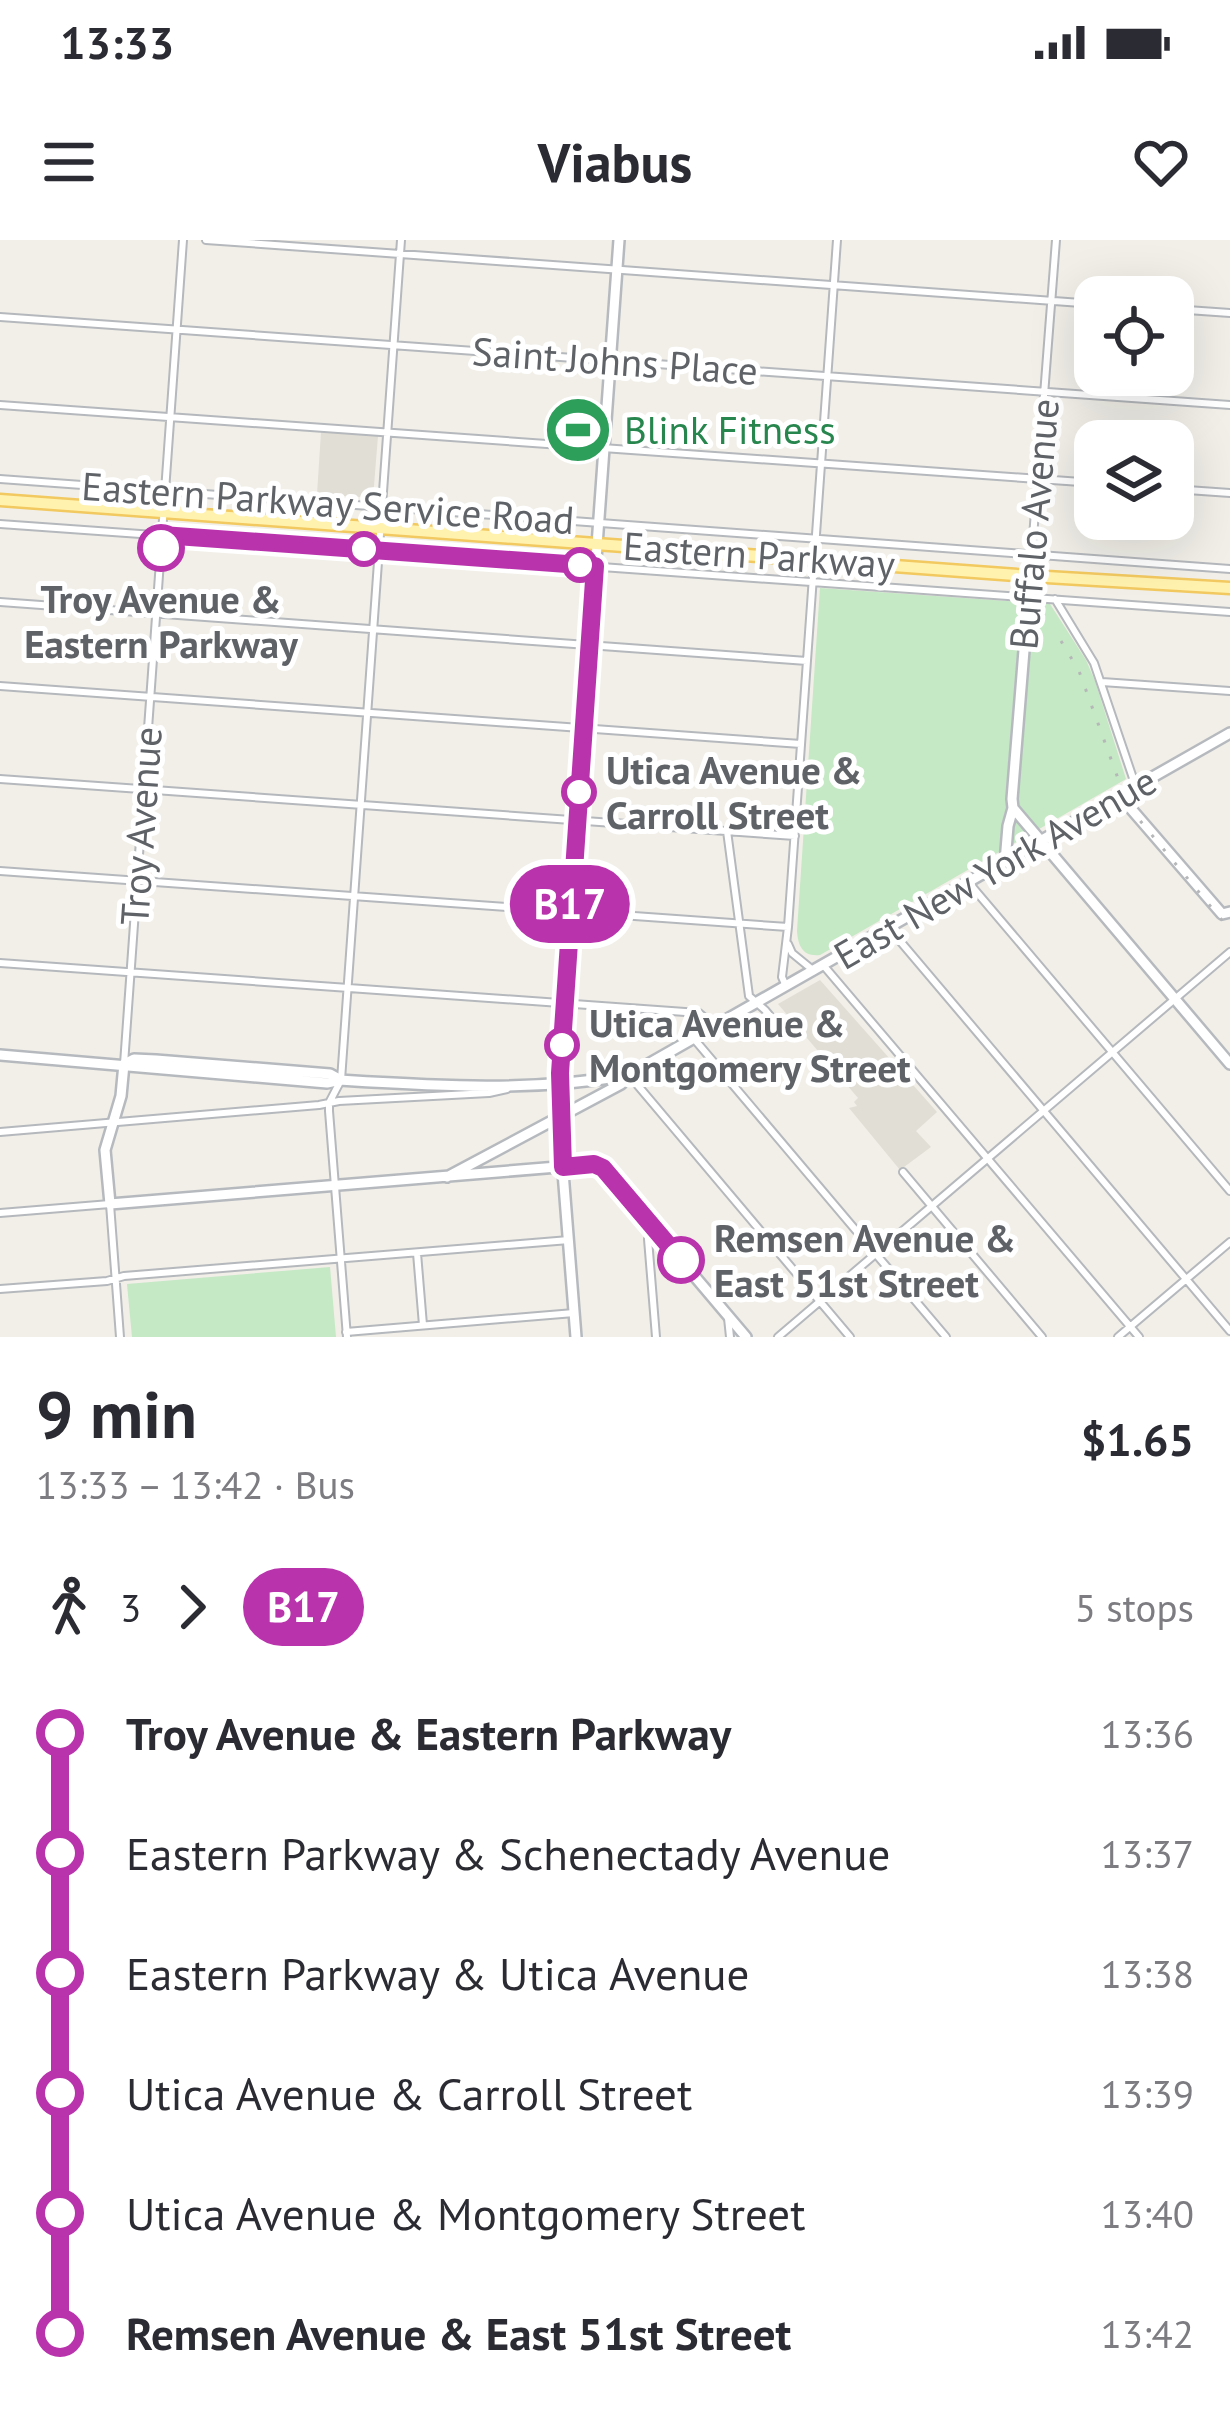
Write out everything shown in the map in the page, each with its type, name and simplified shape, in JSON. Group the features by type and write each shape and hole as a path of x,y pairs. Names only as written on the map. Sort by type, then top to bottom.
{"main road":[{"path":"576,1337 559,1084 619,240"},
{"name":"Eastern Parkway","path":"0,500 1230,588"},
{"name":"Buffalo Avenue","path":"1005,862 1030,576"},
{"name":"East New York Avenue","path":"447,1177 621,1084 629,1075 1230,733"},
{"path":"1120,796 1226,913"},
{"path":"1013,808 1230,1064"},
{"path":"0,1055 330,1084 341,1079 511,1087 629,1075"},
{"name":"Troy Avenue","path":"110,1204 105,1150 121,1096 124,1064"},
{"name":"East New York Avenue","path":"110,1204 599,1166 655,1229"},
{"path":"655,1229 746,1337"}],"street":[{"name":"Troy Avenue","path":"124,1064 183,240"},
{"path":"206,240 1074,303"},
{"path":"401,240 341,1079 329,1103 347,1335 574,1313"},
{"path":"787,987 782,977 837,240"},
{"name":"Buffalo Avenue","path":"1030,576 1056,240"},
{"path":"1194,311 1230,314"},
{"name":"Saint Johns Place","path":"0,317 1230,405"},
{"path":"0,404 1074,482"},
{"name":"Eastern Parkway Service Road","path":"0,479 1230,568"},
{"path":"1194,490 1230,493"},
{"name":"Eastern Parkway Service Road","path":"0,524 1230,612"},
{"path":"1054,599 1102,682 1136,787"},
{"path":"0,602 807,661"},
{"path":"1102,682 1230,691"},
{"path":"0,686 801,744"},
{"path":"0,778 795,836"},
{"path":"728,831 749,996 781,1029"},
{"path":"0,871 788,927"},
{"path":"969,883 1230,1191"},
{"path":"1226,913 1230,924"},
{"path":"890,928 1230,1331"},
{"path":"787,942 792,952 819,968 1139,1337"},
{"path":"778,1337 1230,952"},
{"path":"0,963 699,1013 715,1028"},
{"path":"695,1040 946,1337"},
{"path":"629,1075 850,1337"},
{"path":"0,1132 489,1093 511,1087"},
{"path":"903,1172 1042,1337"},
{"name":"Troy Avenue","path":"110,1204 120,1337"},
{"name":"East New York Avenue","path":"0,1213 110,1204"},
{"path":"655,1229 648,1239 656,1337"},
{"path":"0,1289 568,1240"},
{"path":"1118,1337 1230,1242"},
{"path":"417,1252 423,1325"},
{"path":"728,1315 730,1337"}],"shaded area":[{"path":"321,432 378,436 373,498 317,494"},
{"path":"820,980 937,1112 916,1131 931,1147 900,1170 849,1108 857,1106 858,1098 778,1004"}],"green space":[{"path":"820,588 1050,604 1086,660 1126,779 814,955 802,949 797,931"},
{"path":"330,1267 336,1337 132,1337 127,1284"}],"railway":[{"path":"1061,641 1079,671 1128,806 1230,930"}],"bus line":[{"name":"B17","path":"161,548 162,535 595,566 560,1073 563,1167 594,1164 603,1168 681,1260"}],"place":[{"name":"Blink Fitness","path":"578,430"},
{"name":"Troy Avenue & Eastern Parkway","path":"161,548"},
{"name":"Utica Avenue & Carroll Street","path":"579,792"},
{"name":"Utica Avenue & Montgomery Street","path":"562,1045"},
{"name":"Remsen Avenue & East 51st Street","path":"681,1260"}]}
